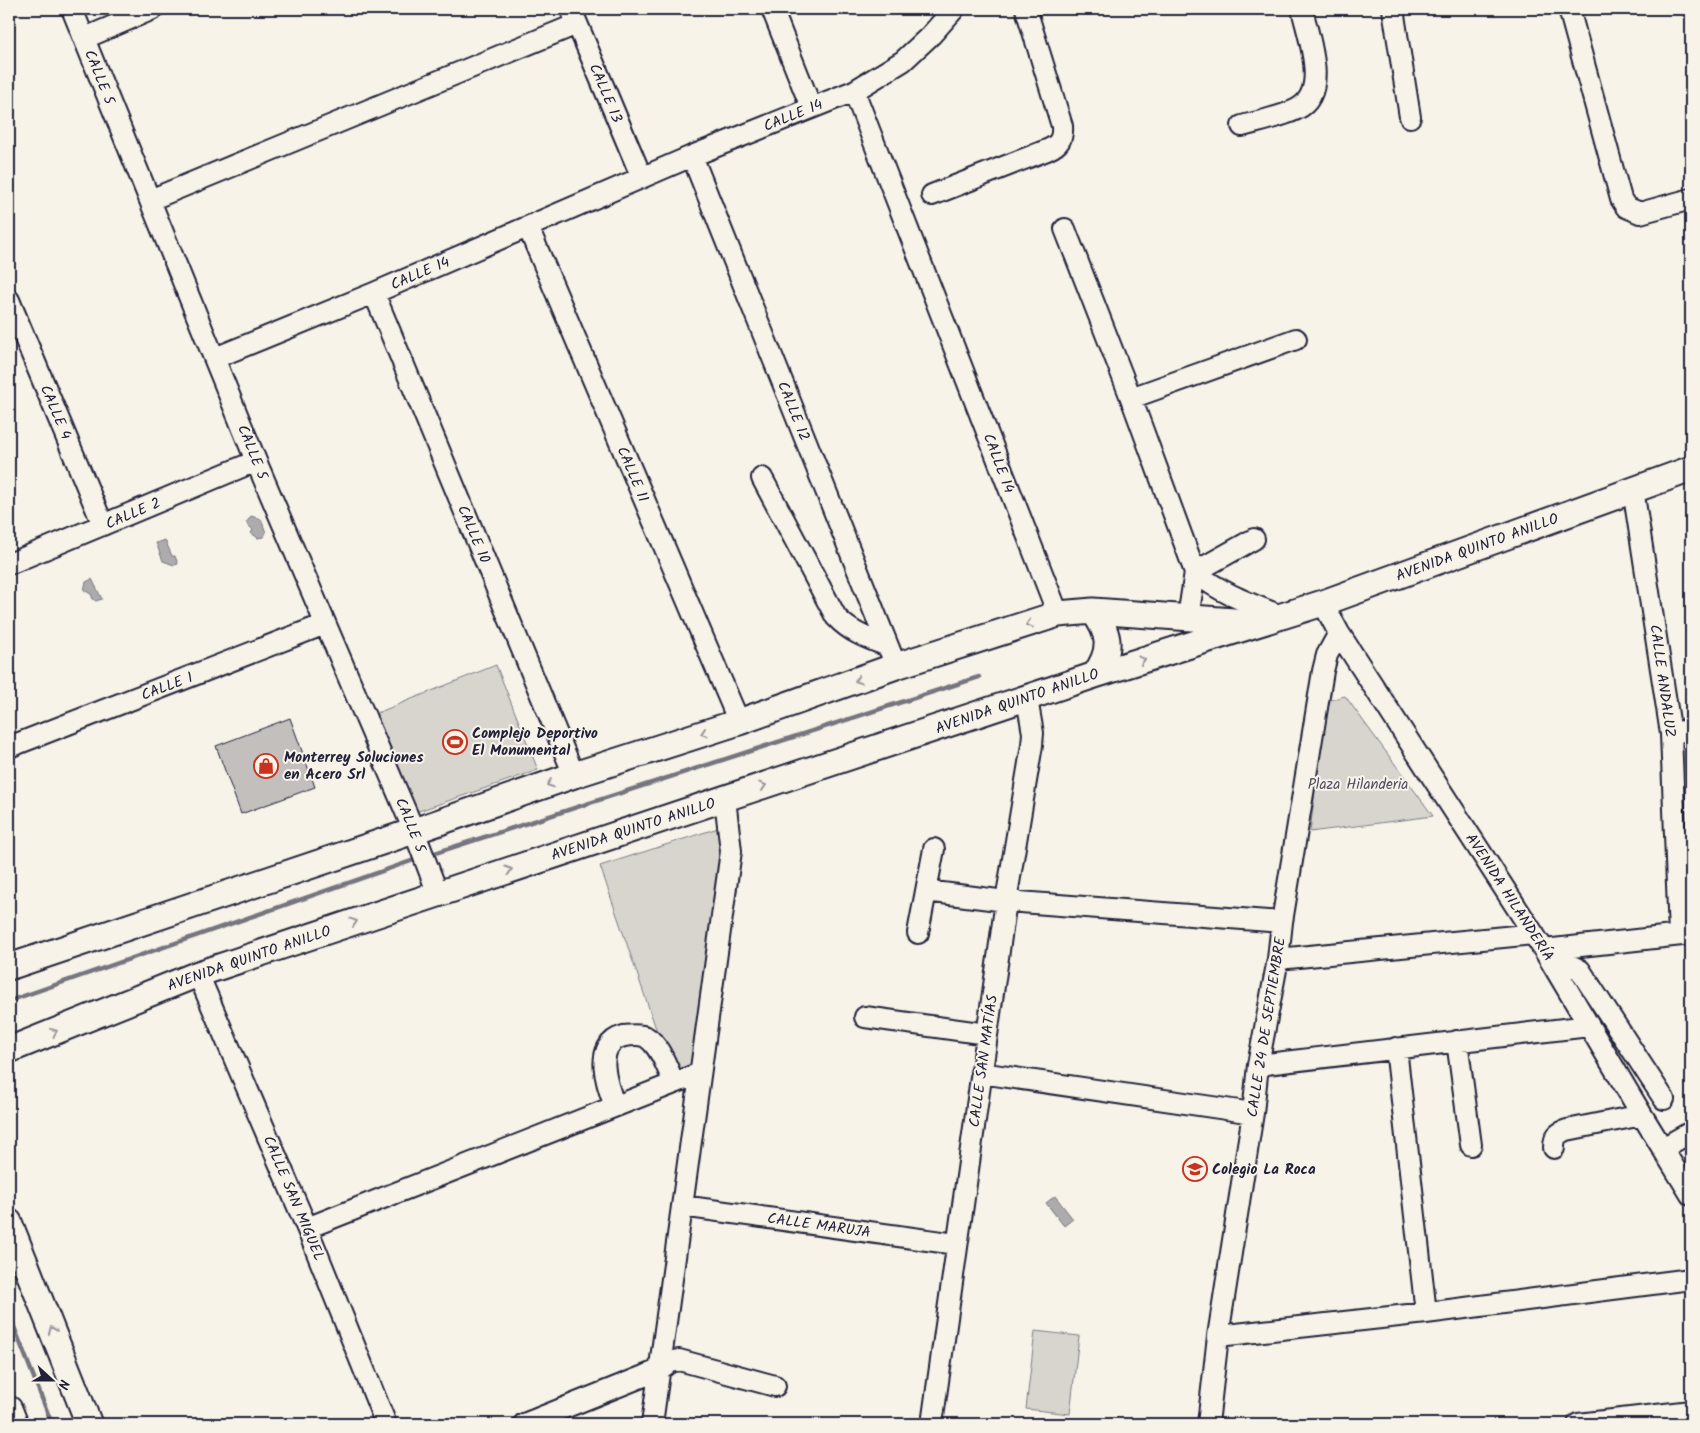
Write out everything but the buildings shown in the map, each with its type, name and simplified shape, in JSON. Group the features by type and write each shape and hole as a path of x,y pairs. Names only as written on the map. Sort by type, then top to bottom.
{"main road":[{"name":"AVENIDA QUINTO ANILLO","path":"9,1050 198,974 1095,675 1324,603 1691,468"},
{"name":"AVENIDA QUINTO ANILLO","path":"9,967 414,831 574,775 739,722 892,656 1058,614 1093,611 1188,618 1272,620"},
{"path":"1093,611 1104,625 1108,642 1105,660 1095,675"},
{"path":"9,1222 89,1424"},
{"path":"9,1409 15,1424"}],"street":[{"name":"CALLE 5","path":"72,9 256,461 414,831 438,894"},
{"path":"85,38 153,9"},
{"path":"772,9 811,107"},
{"path":"854,91 903,61 931,35 954,9"},
{"path":"932,195 1054,147 1060,142 1062,126 1026,9"},
{"path":"1242,126 1298,109 1308,101 1314,88 1316,70 1302,9"},
{"path":"1393,9 1410,117"},
{"path":"1569,9 1621,199 1626,207 1640,213 1691,199"},
{"path":"150,200 574,16"},
{"name":"CALLE 13","path":"574,16 642,178"},
{"name":"CALLE 14","path":"215,358 374,293 692,156 854,91 1058,614"},
{"name":"CALLE 12","path":"692,156 892,656"},
{"name":"CALLE 11","path":"528,227 739,722"},
{"path":"1065,229 1195,572 1208,584 1272,620"},
{"name":"CALLE 10","path":"374,293 574,775"},
{"name":"CALLE 4","path":"9,300 103,525"},
{"path":"1130,398 1296,340"},
{"name":"CALLE 2","path":"9,564 256,461"},
{"path":"762,478 836,617 845,626 892,656"},
{"name":"CALLE ANDALUZ","path":"1633,489 1672,734 1685,935"},
{"path":"1195,572 1254,539"},
{"path":"1188,618 1195,572"},
{"name":"AVENIDA HILANDERÍA","path":"1324,603 1339,633 1543,949 1691,1195"},
{"name":"CALLE 1","path":"9,747 325,624"},
{"name":"CALLE 24 DE SEPTIEMBRE","path":"1208,1424 1218,1336 1253,1113 1258,1065 1278,959 1282,922 1322,671 1327,655 1339,633"},
{"name":"CALLE SAN MATÍAS","path":"932,1424 1006,901 1032,745 1033,733 1027,699"},
{"path":"1672,734 1691,729"},
{"path":"652,1424 731,851 725,799"},
{"path":"918,933 934,849"},
{"path":"926,891 1006,901 1282,922"},
{"path":"1278,959 1543,949 1685,935"},
{"path":"1543,949 1580,970 1664,1099"},
{"name":"CALLE SAN MIGUEL","path":"198,974 307,1228 386,1424"},
{"path":"865,1017 987,1034"},
{"path":"1258,1065 1589,1026"},
{"path":"614,1106 606,1084 604,1063 608,1047 618,1038 633,1034 646,1037 658,1050 674,1083"},
{"path":"1457,1041 1471,1145"},
{"path":"1396,1048 1426,1313"},
{"path":"307,1228 700,1072"},
{"path":"981,1073 1253,1113"},
{"path":"1554,1148 1554,1139 1559,1133 1567,1130 1642,1115"},
{"path":"1663,1148 1691,1132"},
{"name":"CALLE MARUJA","path":"682,1206 956,1244"},
{"path":"1218,1336 1426,1313 1691,1279"},
{"path":"524,1424 659,1370 670,1362 679,1360 775,1386"},
{"path":"1578,1424 1691,1411"}],"green space":[{"name":"Complejo Deportivo El Monumental","path":"496,665 538,770 410,814 372,715"},
{"name":"Plaza Hilanderia","path":"1345,696 1433,816 1310,832 1326,701"},
{"path":"718,828 725,870 696,1061 672,1075 600,866"},
{"path":"1035,1331 1079,1336 1070,1414 1026,1409"}],"shaded area":[{"path":"251,516 261,519 266,533 263,537 258,538 251,533 253,530 246,523"},
{"path":"165,540 178,564 174,565 163,561 156,543"},
{"path":"92,579 102,599 96,601 91,594 84,590 86,582"},
{"path":"1055,1196 1073,1219 1064,1226 1046,1203"}],"waterway":[{"path":"435,853 979,677"},
{"path":"9,1001 414,860"},
{"path":"9,1314 52,1424"}],"place":[{"name":"Complejo Deportivo El Monumental","path":"455,742"},
{"name":"Monterrey Soluciones en Acero Srl","path":"266,766"},
{"name":"Colegio La Roca","path":"1195,1169"}]}
